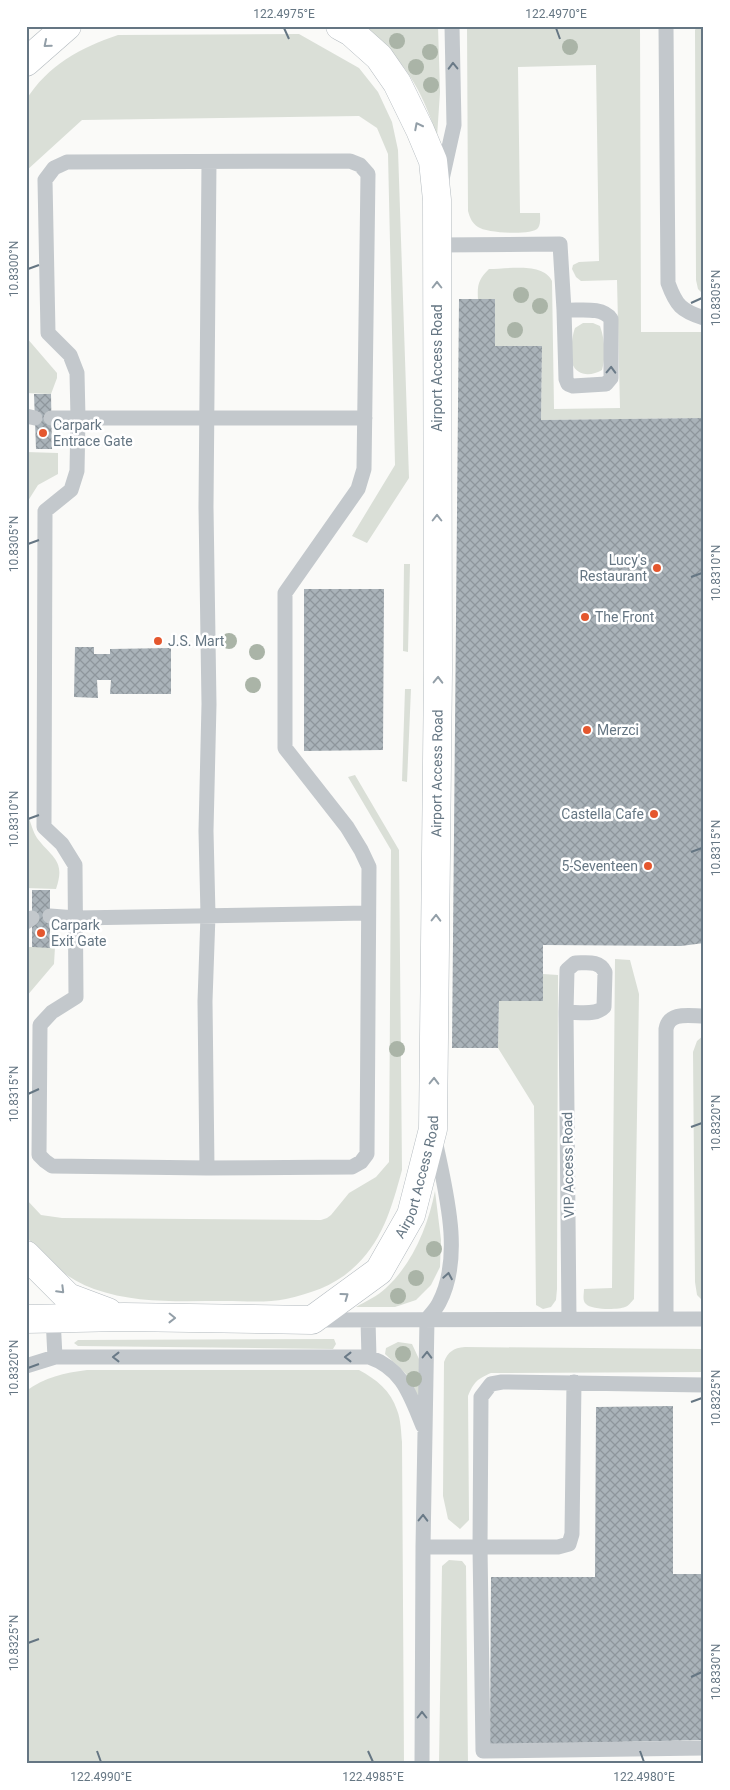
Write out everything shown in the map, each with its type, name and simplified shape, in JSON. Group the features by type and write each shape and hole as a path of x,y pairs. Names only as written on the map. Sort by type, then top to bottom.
{"main road":[{"path":"26,62 68,26"},
{"name":"Airport Access Road","path":"312,1320 379,1270 411,1215 434,1129 438,681 437,200 433,161 397,83 379,57 351,32 340,26"},
{"path":"26,1255 68,1297 124,1317"},
{"path":"26,1319 124,1317 312,1320"}],"lane":[{"path":"437,200 454,126 452,26"},
{"path":"666,26 668,283 674,300 686,312 704,318"},
{"path":"350,161 360,165 368,174 364,470 358,489 285,593 285,748 347,827 362,850 369,867 367,1154 361,1162 352,1167 52,1166 40,1155 40,1025 52,1012 76,998 76,918 75,865 62,844 44,827 45,511 71,490 77,471 78,418 77,373 70,355 48,333 45,180 54,168 67,162 209,162 350,161"},
{"path":"207,1168 205,1001 208,915 206,831 209,162"},
{"path":"437,246 560,244 566,379 568,384 573,386 606,384 611,378 611,320 608,314 601,311 564,310"},
{"path":"51,418 365,418"},
{"path":"50,916 76,918 368,913"},
{"name":"VIP Access Road","path":"566,1012 569,1318"},
{"path":"666,1318 666,1029 669,1020 677,1015 704,1016"},
{"path":"422,1764 423,1546 428,1319 445,1289 449,1273 451,1235 447,1200 434,1129"},
{"path":"53,1318 55,1357"},
{"path":"312,1320 704,1319"},
{"path":"368,1320 370,1357"},
{"path":"26,1366 55,1357 370,1357 382,1361 402,1379 425,1431"},
{"path":"423,1546 558,1547 569,1544 572,1534 574,1382"},
{"path":"704,1385 574,1382 491,1384 481,1397 480,1547 483,1758 704,1748"}],"shaded area":[{"path":"364,26 438,26 440,92 437,137 418,89 390,50"},
{"path":"467,26 640,26 641,332 704,332 704,418 541,420 542,346 495,346 495,299 478,299 478,286 481,279 489,269 524,268 541,271 552,281 554,409 620,408 617,280 581,281 576,277 572,269 573,265 579,262 599,261 596,65 518,67 520,213 540,213 540,225 534,230 518,233 483,229 473,222 468,211"},
{"path":"697,26 704,26 704,295 698,289 696,280 695,30"},
{"path":"299,34 359,68 378,92 392,122 398,150 409,478 367,543 352,536 395,465 388,154 377,128 359,116 82,120 26,171 26,100 44,77 55,67 78,52 118,35"},
{"path":"583,323 593,323 600,326 603,337 604,354 602,370 589,374 577,371 571,360 574,331 575,328"},
{"path":"26,337 57,373 51,394 26,393"},
{"path":"26,452 58,453 58,474 38,485 26,504"},
{"path":"404,564 410,564 408,652 403,651"},
{"path":"26,642 28,816 37,838 58,865 59,879 56,889 26,888"},
{"path":"405,689 411,689 407,782 402,781"},
{"path":"355,775 399,850 402,1170 390,1211 378,1237 362,1260 344,1276 312,1292 279,1300 256,1302 142,1299 110,1294 74,1280 48,1260 26,1236 26,1199 41,1215 62,1218 321,1220 331,1215 349,1193 376,1177 389,1162 391,850 348,777"},
{"path":"26,947 55,947 54,964 26,997"},
{"path":"615,959 630,960 639,994 634,1299 625,1307 605,1309 589,1306 585,1303 584,1289 612,1288"},
{"path":"543,974 558,975 557,1289 556,1300 551,1307 543,1309 536,1305 534,1106 498,1048 499,1001 542,1001"},
{"path":"704,1035 704,1302 697,1295 695,1282 693,1052 697,1041"},
{"path":"435,1191 441,1240 440,1267 431,1285 416,1300 395,1307 356,1307 383,1291 396,1278 412,1256 424,1230"},
{"path":"334,1339 336,1344 333,1349 78,1346 74,1343 78,1340"},
{"path":"398,1342 412,1344 419,1359 419,1402 406,1374 385,1354 386,1348"},
{"path":"465,1347 704,1349 704,1372 491,1373 482,1377 476,1381 468,1396 469,1520 460,1529 448,1519 443,1496 444,1362 451,1351"},
{"path":"87,1370 359,1370 371,1377 387,1391 398,1414 402,1442 404,1764 26,1764 26,1391 40,1382 55,1376"},
{"path":"449,1560 462,1561 466,1566 468,1764 439,1764 442,1566"}],"building":[{"path":"459,299 495,299 495,346 542,346 541,420 704,418 704,943 681,946 543,945 543,1001 499,1001 498,1048 452,1048"},
{"name":"Carpark Entrace Gate","path":"34,394 51,394 52,449 36,449"},
{"path":"304,589 384,589 383,750 304,751"},
{"path":"75,647 94,647 94,654 110,654 110,649 171,648 171,694 110,694 111,680 97,680 98,698 74,697"},
{"name":"Carpark Exit Gate","path":"32,890 50,890 50,948 32,947"},
{"path":"673,1406 673,1574 704,1574 704,1740 490,1745 491,1577 595,1577 596,1407"}],"place":[{"name":"Carpark Entrace Gate","path":"43,433"},
{"name":"Lucy's Restaurant","path":"657,568"},
{"name":"The Front","path":"585,617"},
{"name":"J.S. Mart","path":"158,641"},
{"name":"Merzci","path":"587,730"},
{"name":"Castella Cafe","path":"654,814"},
{"name":"5-Seventeen","path":"648,866"},
{"name":"Carpark Exit Gate","path":"41,933"}]}
